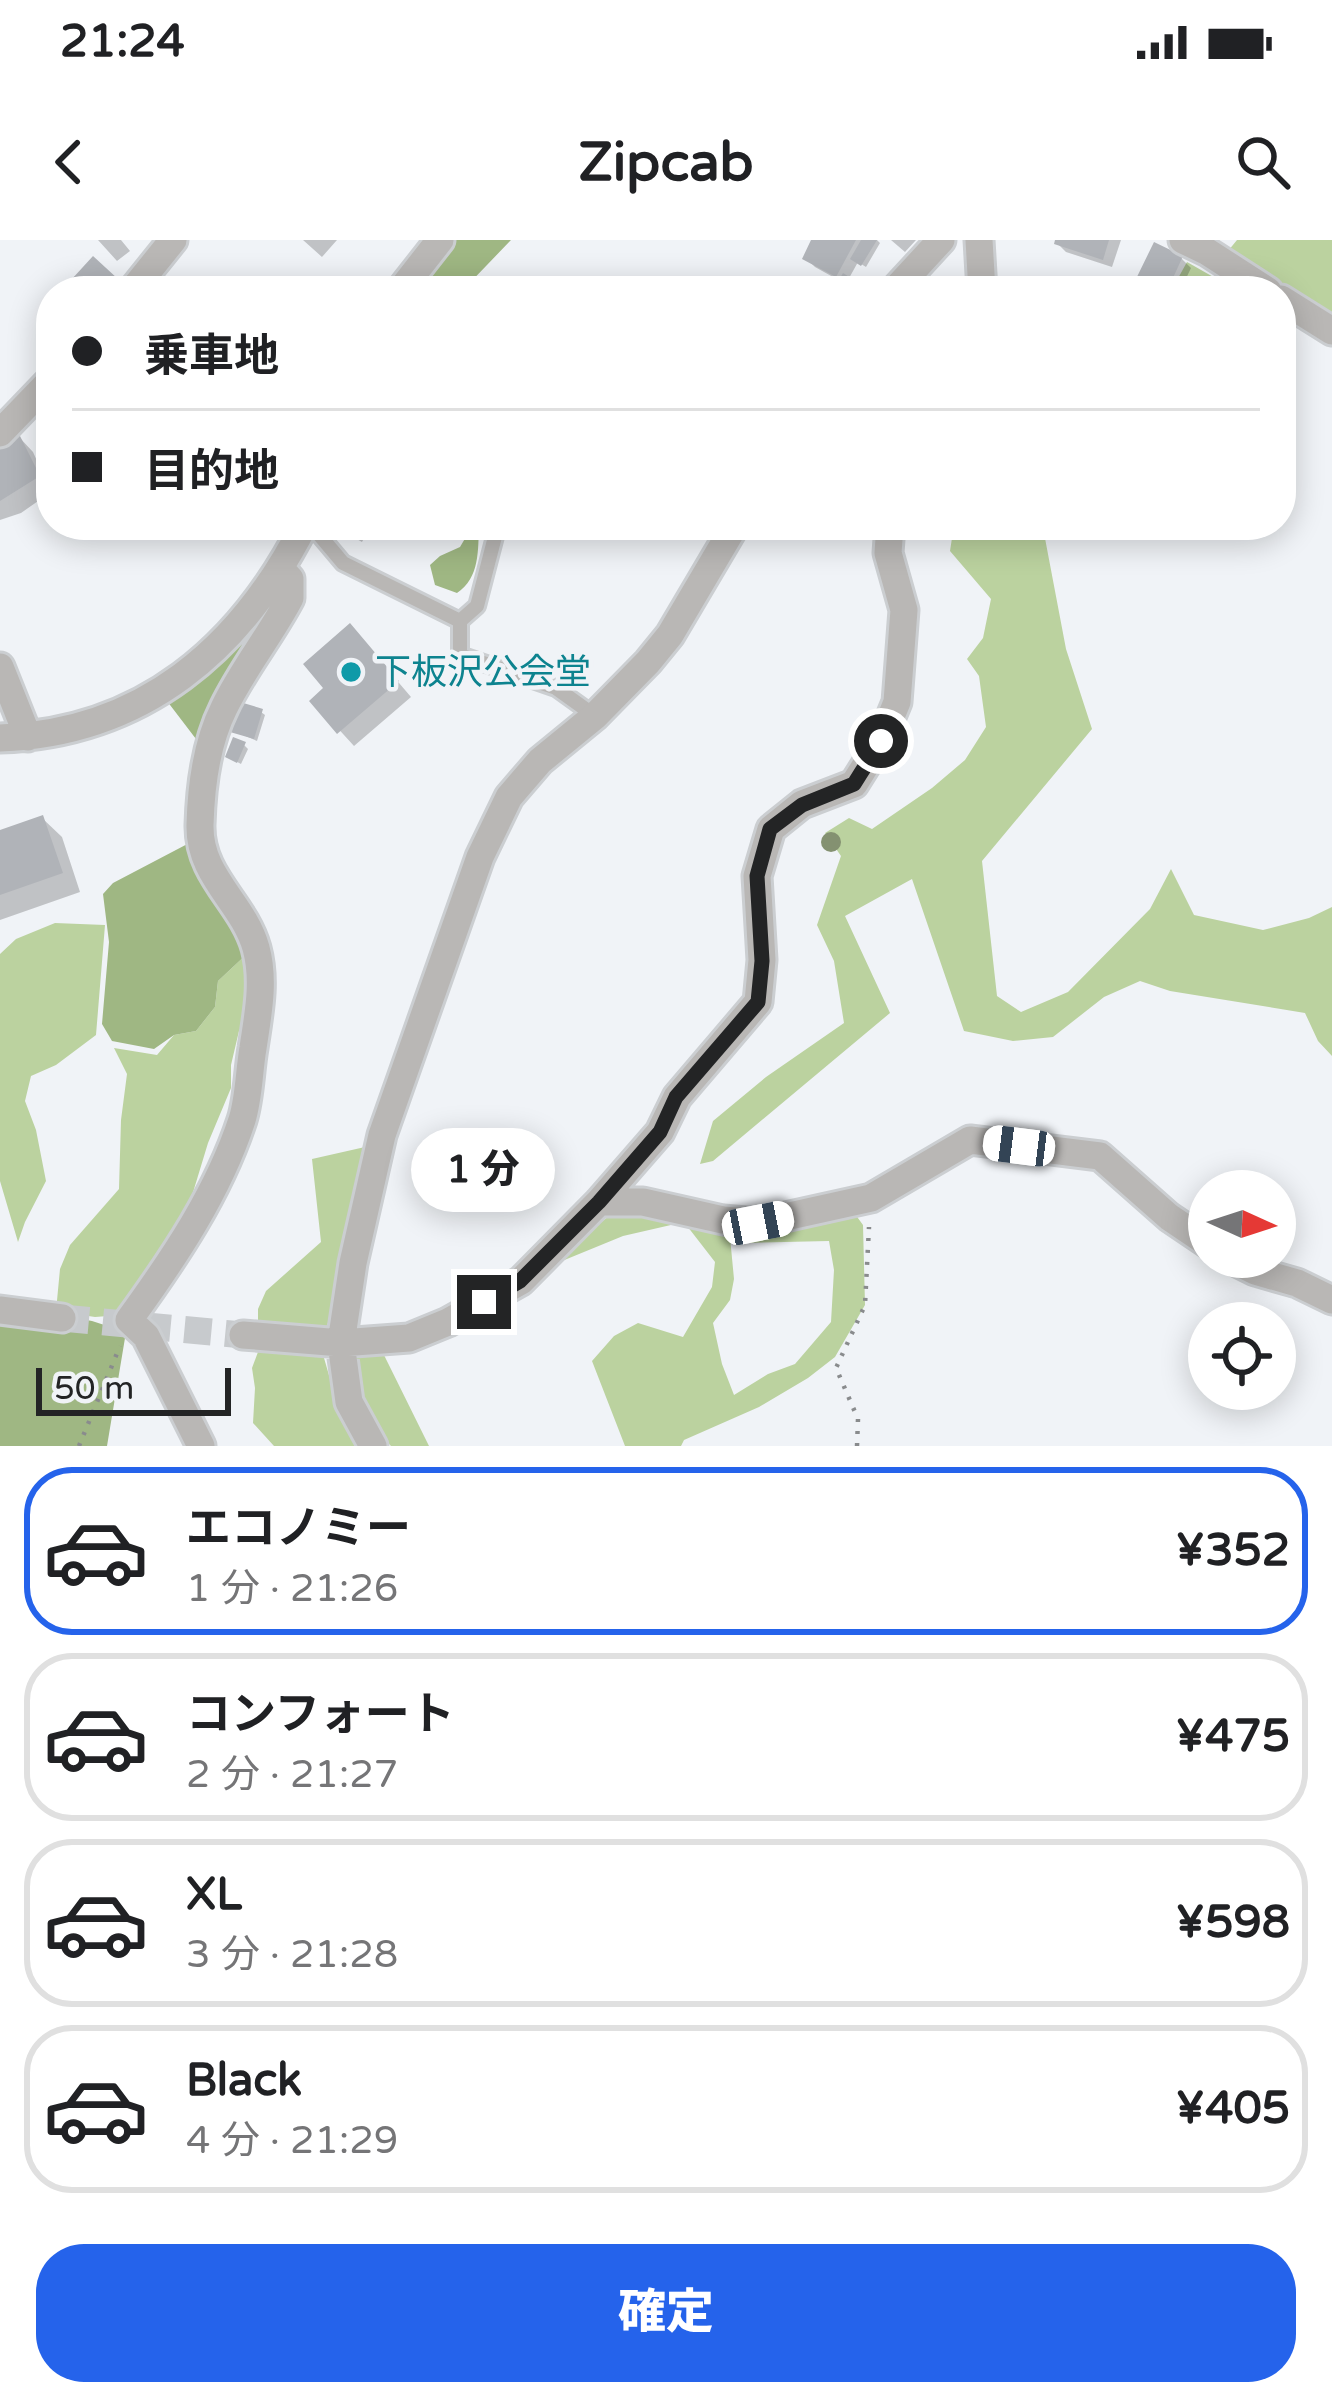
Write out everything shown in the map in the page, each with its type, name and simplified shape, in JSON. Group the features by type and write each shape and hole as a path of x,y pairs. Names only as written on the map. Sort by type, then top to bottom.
{"street":[{"path":"144,276 173,240"},
{"path":"412,276 440,240"},
{"path":"908,276 941,240"},
{"path":"979,240 981,276"},
{"path":"1183,240 1245,276"},
{"path":"1296,308 1332,331"},
{"path":"0,433 36,396"},
{"path":"0,667 14,738 78,728 115,715 144,702 200,663 242,619 299,540"},
{"path":"373,1446 349,1402 341,1343 353,1263 382,1135 480,857 509,797 540,761 595,716 670,635 726,540"},
{"path":"243,1335 341,1343 409,1338 448,1322 520,1281 660,1132 676,1097 758,1002 762,961 757,876 770,829 802,805 854,784 881,741 897,702 904,610 888,554 889,540"},
{"path":"201,1446 146,1336 130,1320 196,1219 243,1117 262,970 250,928 209,872 201,814 223,710 290,598 290,580 281,569"},
{"path":"599,1202 643,1202 758,1223 871,1198 970,1140 1100,1156 1188,1230"},
{"path":"1280,1278 1332,1300"},
{"path":"0,1310 62,1318"}],"lane":[{"path":"322,540 343,562 460,621"},
{"path":"460,621 477,607 494,540"},
{"path":"460,621 460,656 556,688 595,716"}],"path":[{"path":"857,1446 858,1419 836,1367 865,1304 871,1198"},
{"path":"80,1446 130,1320"}],"green space":[{"path":"454,240 511,240 476,276 429,276"},
{"path":"1237,240 1332,240 1332,320 1296,296 1296,276 1266,276 1228,251"},
{"path":"1187,262 1212,276 1179,276"},
{"path":"464,540 478,540 470,580 457,593 435,585 430,565"},
{"path":"952,540 1045,540 1066,649 1092,729 982,861 997,996 1021,1012 1068,992 1150,909 1171,869 1194,915 1263,930 1332,907 1332,1056 1318,1041 1305,1013 1170,991 1140,981 1104,997 1053,1037 1013,1041 964,1031 912,879 845,916 890,1013 713,1161 700,1164 713,1121 844,1023 834,961 817,925 841,856 825,833 849,818 872,829 965,760 986,727 979,676 967,659 983,638 991,599 950,551"},
{"path":"276,602 206,738 196,739 167,701"},
{"path":"195,840 249,952 218,981 215,1007 196,1031 174,1035 154,1049 112,1041 102,1024 109,942 103,894 113,883"},
{"path":"55,923 105,925 96,1035 56,1065 31,1076 25,1101 46,1181 18,1242 0,1181 0,954 16,939"},
{"path":"249,952 251,1012 239,1031 231,1088 184,1222 127,1307 95,1317 56,1311 60,1269 70,1245 119,1189 127,1074 114,1048 157,1055 174,1035 196,1031 215,1007 218,981"},
{"path":"365,1147 322,1351 337,1403 359,1446 274,1446 253,1423 258,1309 266,1291 321,1242 312,1159"},
{"path":"614,1212 713,1217 730,1237 734,1279 730,1300 713,1323 734,1395 795,1364 831,1322 834,1270 829,1241 744,1243 737,1228 855,1214 863,1225 865,1305 835,1357 759,1407 684,1440 681,1446 625,1446 592,1361 614,1336 638,1323 683,1337 712,1287 715,1262 684,1222 623,1236 552,1261"},
{"path":"0,1304 126,1332 107,1446 0,1446"},
{"path":"383,1353 429,1446 391,1446 383,1438 343,1355"}],"building":[{"path":"811,240 856,240 837,276 802,259"},
{"path":"861,240 877,240 861,266 850,259"},
{"path":"1055,240 1109,240 1103,260 1054,244"},
{"path":"1154,242 1183,256 1174,276 1137,276"},
{"path":"93,256 115,276 75,276"},
{"path":"19,434 36,468 36,478 0,501 0,445"},
{"name":"下板沢公会堂","path":"350,623 399,681 337,734 309,701 323,688 303,664"},
{"path":"240,702 263,709 254,739 230,732"},
{"path":"233,737 246,742 237,763 225,757"},
{"path":"43,815 63,873 0,895 0,830"}],"tunnel":[{"path":"62,1318 243,1335"}],"place":[{"name":"下板沢公会堂","path":"351,672"}],"route":[{"path":"484,1302 520,1281 599,1202 660,1132 676,1097 758,1002 762,961 757,876 770,829 802,805 854,784 881,741"}]}
